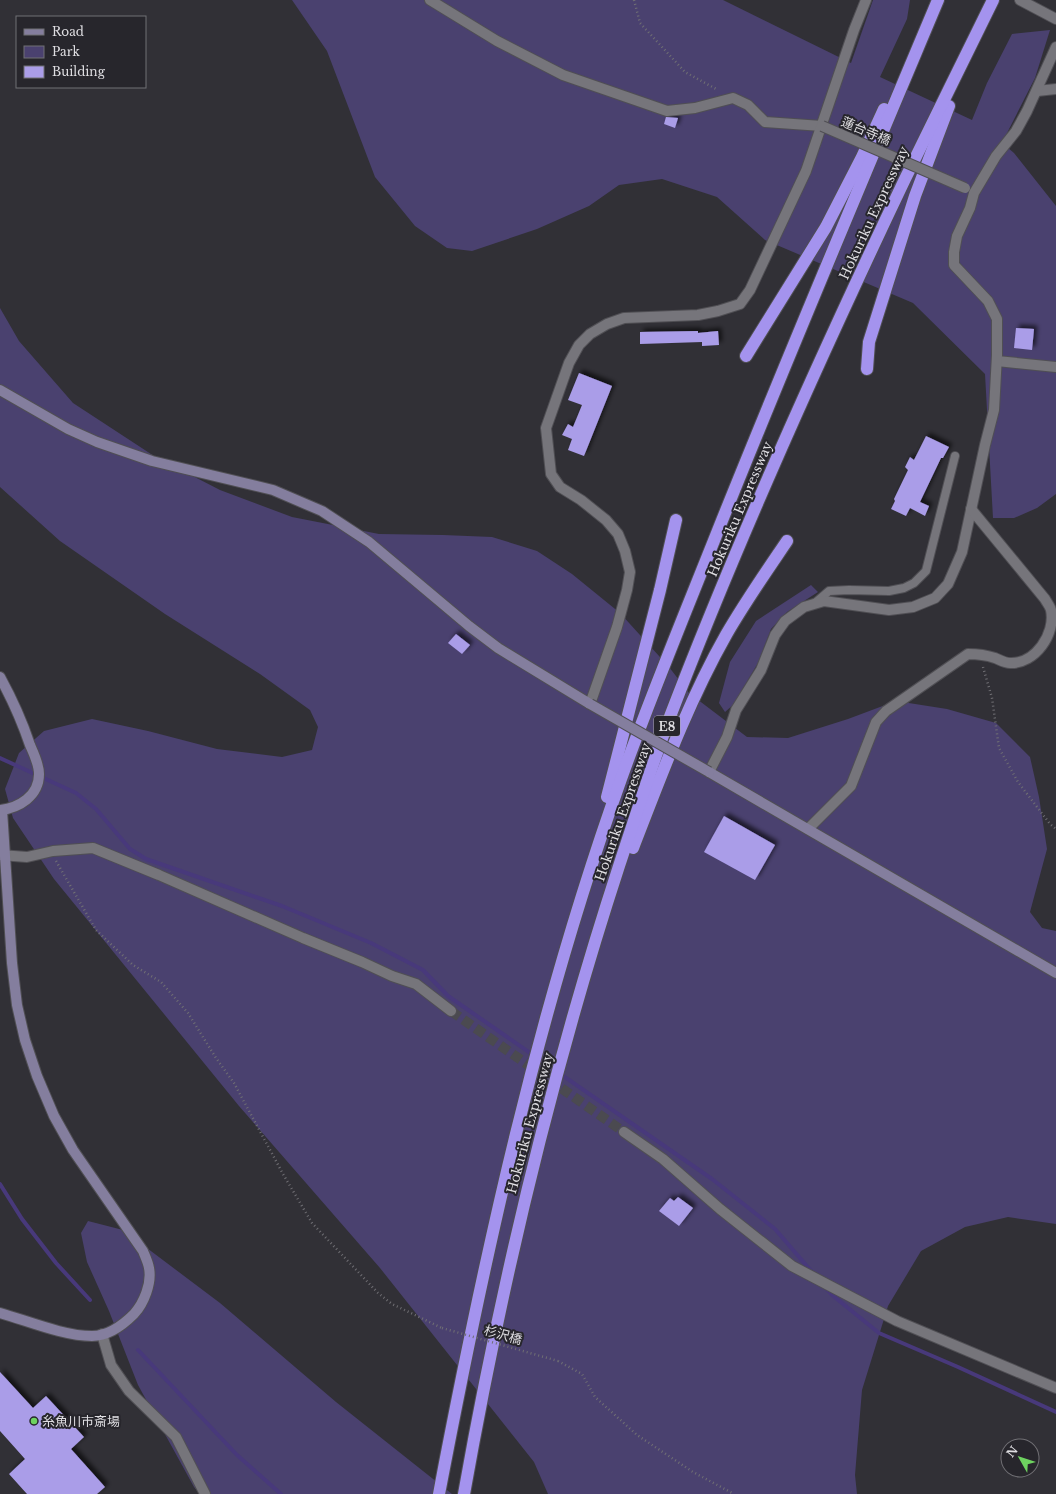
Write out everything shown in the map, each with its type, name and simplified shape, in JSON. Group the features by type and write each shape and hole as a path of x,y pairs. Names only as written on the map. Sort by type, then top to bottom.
{"highway":[{"path":"746,356 826,227 862,157 932,0"},
{"name":"Hokuriku Expressway","path":"439,1494 498,1205 523,1104 551,1000 583,894 620,781 659,678 771,400 938,0"},
{"path":"867,369 869,342 915,196 938,134 991,4"},
{"name":"Hokuriku Expressway","path":"464,1494 497,1325 546,1111 606,907 670,718 742,537 782,445 904,182 991,4"},
{"path":"583,894 660,590 676,520"},
{"path":"577,1005 658,783 697,692 726,636 754,590 787,541"}],"street":[{"path":"430,0 497,41 563,75 667,111 695,108 733,98"},
{"path":"590,704 617,627 627,590 630,572 625,551 618,534 606,520 581,500 560,487 551,474 546,428 569,363 579,345 590,334 607,324 624,318 698,315 740,304 750,290 806,171 854,30 866,0"},
{"path":"1020,0 1056,19"},
{"path":"709,772 727,737 736,710 761,670 775,634 785,621 804,607 824,601 889,610 913,607 935,598 948,584 962,552 994,410 997,361 997,319 988,301 954,265 954,252 957,236 970,208 970,190 1016,131 1037,91 1056,47"},
{"path":"1037,91 1056,89"},
{"name":"蓮台寺橋","path":"733,98 748,105 766,122 822,126 970,190"},
{"path":"997,361 1056,367"},
{"path":"0,390 68,430 97,442 152,461 273,490 322,511 369,542 469,626 498,648 590,704 1056,973"},
{"path":"808,829 851,786 876,722 886,711 968,654 983,654 1008,664 1022,662 1033,656 1048,636 1051,625 1051,611 1045,599 972,509"},
{"path":"0,677 13,700 37,762 39,774 36,787 30,796 20,804 1,810 2,855 12,963 17,1005 25,1040 37,1076 54,1116 74,1150 143,1251 149,1270 147,1290 139,1309 125,1324 112,1331 102,1334 93,1336 67,1333 0,1312"},
{"path":"2,855 26,857 53,850 94,848 160,874 392,976 416,984 451,1011"},
{"path":"624,1132 663,1158 720,1209 792,1266 897,1321 1056,1388"},
{"path":"102,1334 111,1365 129,1391 176,1438 205,1494"}],"lane":[{"path":"812,604 829,591 888,591 904,588 914,583 926,571 955,456"}],"path":[{"path":"634,0 640,23 685,72 733,98"},
{"path":"983,654 983,670 992,698 999,748 1018,782 1046,819 1056,829"},
{"name":"杉沢橋","path":"53,850 56,860 96,930 134,965 161,982 188,1013 234,1084 283,1174 312,1223 383,1297 392,1304 442,1328 558,1361 582,1374 595,1397 637,1435 693,1472 734,1494"}],"green space":[{"path":"292,0 723,0 851,63 873,0 910,0 907,19 880,77 972,120 987,83 1012,34 1050,30 1035,78 1001,142 1014,153 1056,206 1056,494 1037,508 1014,518 993,518 985,374 913,303 765,240 717,197 662,179 619,185 589,206 537,229 472,251 447,248 415,226 375,177 327,51"},
{"path":"0,308 19,341 73,403 154,456 220,490 292,517 379,534 492,537 537,551 572,574 620,613 669,667 689,693 747,737 788,738 848,719 896,701 947,709 996,723 1030,757 1039,797 1047,849 1030,912 1042,928 1056,931 1056,1224 1008,1217 965,1227 921,1251 888,1306 862,1390 855,1475 857,1494 548,1494 534,1462 380,1268 239,1106 54,879 13,818 5,789 19,753 44,731 92,719 148,731 217,749 282,757 312,750 318,727 310,710 260,674 165,614 60,541 0,487"},
{"path":"811,585 818,592 787,612 771,629 758,663 733,705 725,712 719,703 730,662 756,621"},
{"path":"88,1221 123,1230 220,1303 336,1402 452,1494 200,1494 194,1487 138,1385 109,1311 87,1262 81,1233"}],"building":[{"path":"666,117 678,118 675,128 664,124"},
{"path":"1016,328 1034,329 1032,350 1014,348"},
{"path":"698,331 698,333 718,331 719,345 702,346 702,342 640,344 640,332"},
{"path":"579,373 612,386 584,456 568,450 572,439 562,435 568,424 573,427 582,405 568,400"},
{"path":"926,436 949,447 943,458 941,458 920,502 929,506 925,516 910,508 906,516 891,509 895,501 894,499 908,470 905,467 910,457 914,460"},
{"path":"456,634 470,645 462,654 448,643"},
{"path":"724,816 775,845 755,880 704,852"},
{"path":"678,1197 693,1208 679,1226 659,1211 670,1198 674,1201"},
{"name":"糸魚川市斎場","path":"0,1372 33,1408 46,1396 84,1437 71,1449 105,1487 97,1494 27,1494 9,1474 25,1459 0,1431"}],"waterway":[{"path":"0,758 76,793 96,809 130,849 146,859 282,906 371,943 423,970 448,996 712,1179 775,1229 812,1272"},
{"path":"0,1184 22,1219 56,1263 90,1300"},
{"path":"825,1287 832,1295 879,1333 1056,1412"},
{"path":"138,1350 237,1455 281,1494"}],"tunnel":[{"path":"451,1011 624,1132"}],"place":[{"name":"糸魚川市斎場","path":"34,1421"}]}
